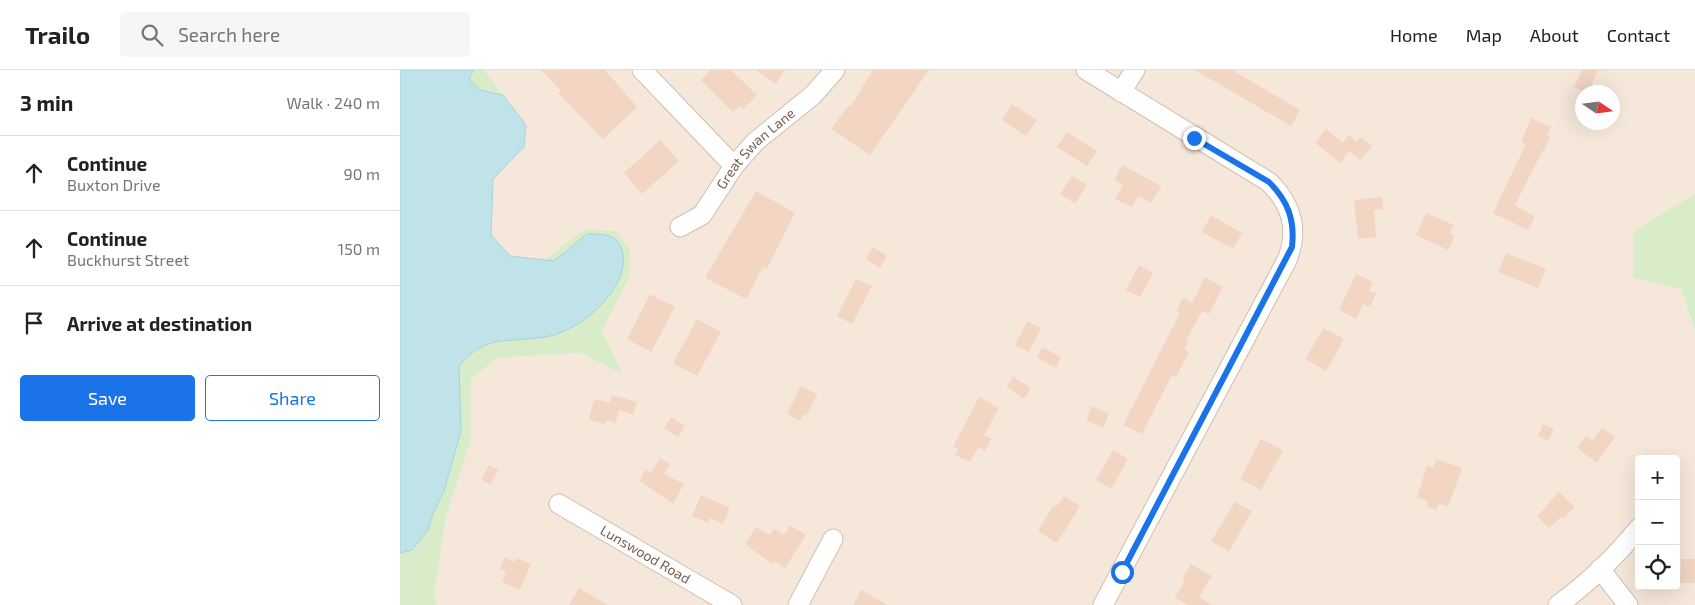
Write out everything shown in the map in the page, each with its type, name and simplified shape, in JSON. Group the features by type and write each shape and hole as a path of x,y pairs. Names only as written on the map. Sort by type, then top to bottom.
{"street":[{"path":"642,70 734,166"},
{"name":"Great Swan Lane","path":"680,228 702,216 734,166 769,129 813,95 835,70"},
{"path":"1086,70 1269,182 1288,204 1293,221 1292,247 1287,260 1103,605"},
{"path":"1121,92 1135,70"},
{"name":"Lunswood Road","path":"558,504 732,605"},
{"path":"1558,605 1572,595 1600,569 1635,532"},
{"path":"798,605 834,539"},
{"path":"1600,569 1628,605"}],"shaded area":[{"path":"484,70 1695,70 1695,193 1633,232 1633,278 1681,289 1695,332 1695,605 437,605 434,594 446,517 471,441 471,379 497,358 580,353 623,373 602,331 629,278 616,231 584,229 543,261 510,256 491,235 493,179 524,147 526,125"}],"green space":[{"path":"474,70 484,70 503,95 480,90 469,78"},
{"path":"1695,193 1695,332 1681,289 1633,278 1633,232"},
{"path":"584,229 616,231 630,249 629,278 602,331 623,374 580,353 497,358 471,379 471,441 446,517 434,594 437,605 400,605 400,553 412,550 428,530 434,511 444,491 461,431 459,366 470,354 496,342 568,330 606,234 588,234 554,261 543,261"}],"water":[{"path":"400,70 474,70 469,78 480,90 503,95 526,125 524,147 493,179 491,235 510,256 554,261 587,234 597,234 607,235 619,242 623,261 620,276 613,290 591,315 577,324 563,332 550,336 501,341 490,344 479,348 469,355 459,366 461,431 444,491 434,511 428,530 412,550 400,553"}],"building":[{"path":"541,70 605,70 637,107 603,139 558,93 561,91"},
{"path":"710,70 731,70 757,95 743,109 739,106 733,112 701,80"},
{"path":"756,70 785,70 776,84"},
{"path":"873,70 929,70 870,155 831,129 848,106 850,107"},
{"path":"1195,70 1232,70 1300,110 1291,126"},
{"path":"1582,70 1598,70 1591,85 1575,85"},
{"path":"1012,104 1037,120 1026,136 1002,120"},
{"path":"1531,118 1551,127 1547,136 1550,137 1544,151 1515,205 1535,217 1528,230 1493,213 1526,144 1521,142"},
{"path":"1326,129 1343,143 1349,135 1357,142 1361,137 1372,146 1360,160 1349,151 1340,163 1315,143"},
{"path":"1067,132 1097,151 1087,166 1057,147"},
{"path":"660,140 679,161 642,194 624,173"},
{"path":"1122,165 1161,186 1151,203 1138,196 1132,207 1115,199 1123,185 1114,180"},
{"path":"1072,176 1087,185 1075,204 1060,194"},
{"path":"756,191 795,213 767,269 763,267 746,299 705,278"},
{"path":"1382,197 1383,209 1374,210 1376,237 1358,239 1354,200"},
{"path":"1426,213 1454,225 1450,233 1455,236 1448,250 1416,235"},
{"path":"1211,215 1242,233 1233,249 1202,232"},
{"path":"873,247 887,256 880,268 866,259"},
{"path":"1506,253 1546,269 1538,288 1498,272"},
{"path":"1139,265 1153,273 1140,297 1126,290"},
{"path":"1356,274 1373,282 1369,291 1376,294 1370,307 1363,304 1356,319 1339,310"},
{"path":"1205,277 1223,287 1209,314 1202,311 1186,340 1189,341 1184,350 1189,352 1176,377 1172,375 1142,434 1123,425 1180,313 1176,311 1183,298 1192,303"},
{"path":"856,279 872,286 852,324 837,316"},
{"path":"650,294 675,307 651,352 627,339"},
{"path":"697,319 721,332 697,376 673,363"},
{"path":"1027,321 1041,328 1029,352 1015,345"},
{"path":"1324,328 1344,339 1326,371 1305,359"},
{"path":"1042,347 1061,357 1056,368 1037,358"},
{"path":"1013,377 1031,388 1024,399 1007,387"},
{"path":"801,386 817,394 806,416 803,414 800,421 787,414"},
{"path":"612,395 637,402 633,415 619,410 616,423 606,420 605,424 589,420 594,399 610,403"},
{"path":"979,397 999,408 984,435 991,439 985,451 978,447 970,462 955,455 958,449 953,447"},
{"path":"1092,406 1109,414 1103,428 1086,420"},
{"path":"671,417 685,426 678,437 664,428"},
{"path":"1543,424 1554,429 1548,441 1538,436"},
{"path":"1602,428 1615,437 1597,463 1577,448 1586,436 1592,441"},
{"path":"1261,439 1283,450 1261,490 1240,479"},
{"path":"1113,450 1128,459 1111,489 1096,480"},
{"path":"660,458 670,464 664,474 684,484 673,504 640,481 645,470 651,473"},
{"path":"1436,459 1462,468 1448,507 1439,504 1436,510 1426,506 1428,501 1417,497 1427,466 1433,468"},
{"path":"489,465 498,470 490,485 481,479"},
{"path":"1559,492 1575,507 1563,519 1561,517 1549,528 1537,516"},
{"path":"701,495 730,508 723,524 710,518 708,523 692,516"},
{"path":"1064,496 1080,506 1057,543 1038,531 1053,506 1058,505"},
{"path":"1235,502 1252,511 1229,552 1211,541"},
{"path":"790,525 806,535 785,568 774,561 772,564 745,544 756,527 770,535 774,529 784,535"},
{"path":"505,557 514,562 516,558 531,564 520,590 502,582 506,572 500,569"},
{"path":"1681,559 1695,559 1695,583 1680,583"},
{"path":"1191,564 1212,576 1199,597 1213,605 1188,605 1175,598 1185,581 1182,579"},
{"path":"579,588 608,605 569,605"},
{"path":"861,590 888,605 853,605"}],"route":[{"path":"1122,572 1287,260 1294,235 1293,221 1288,204 1280,192 1269,182 1194,138"}]}
